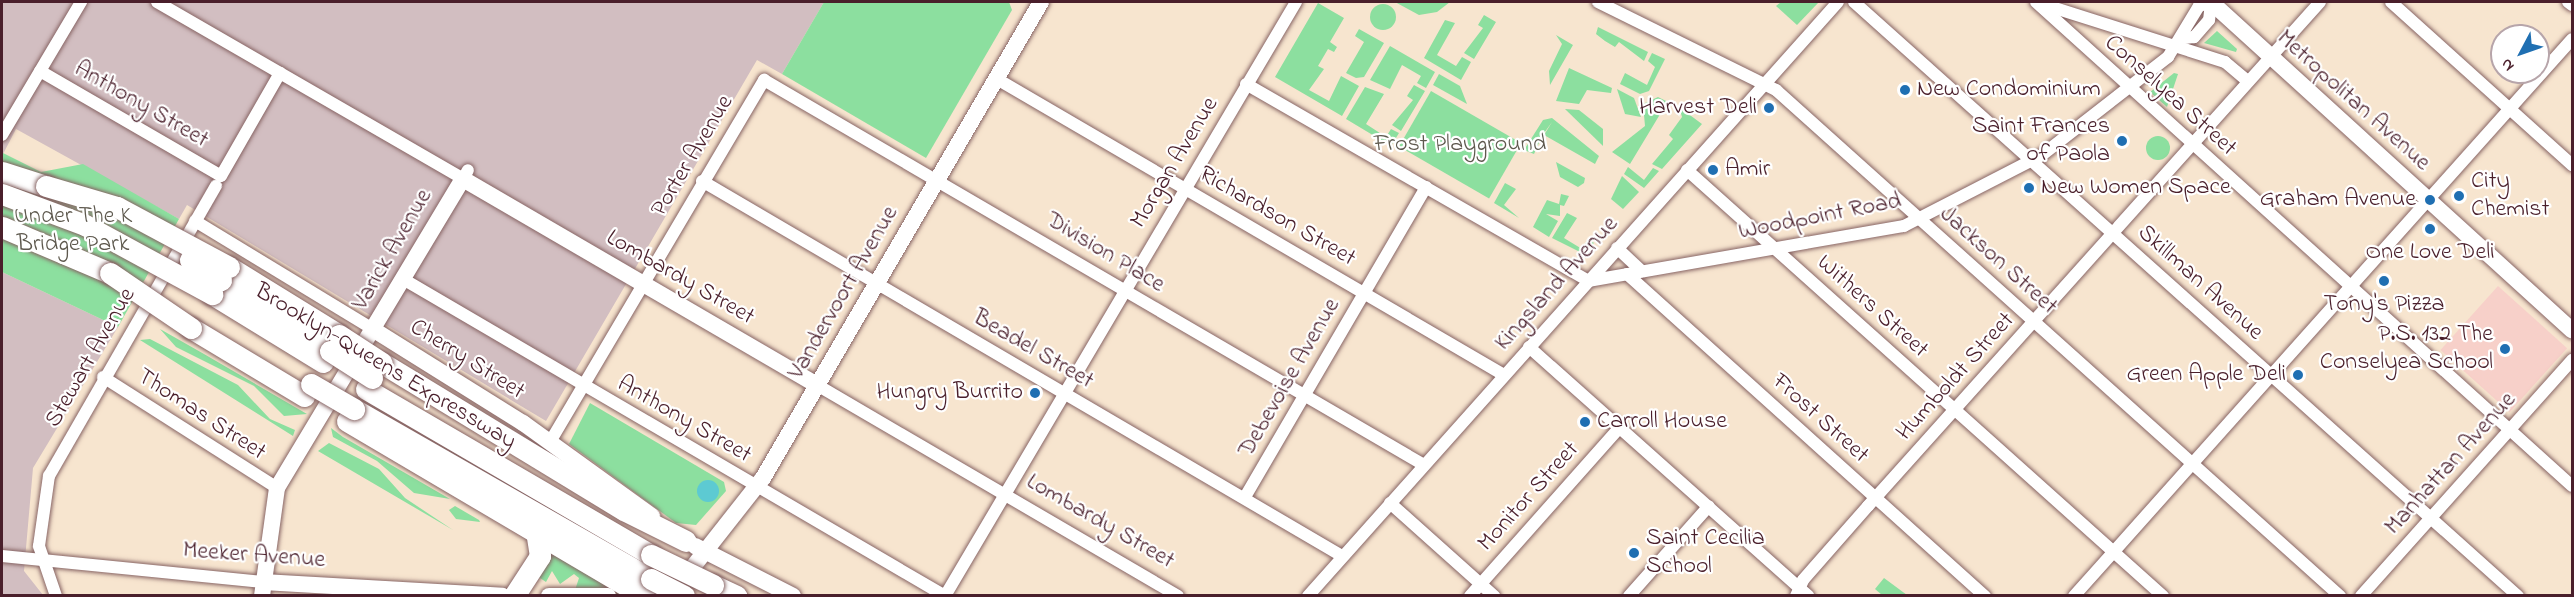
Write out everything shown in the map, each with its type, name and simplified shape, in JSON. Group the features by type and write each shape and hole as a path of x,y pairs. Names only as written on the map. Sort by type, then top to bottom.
{"highway":[{"path":"2,171 117,207 221,281 374,376 686,541"},
{"path":"2,194 221,281"},
{"name":"Brooklyn-Queens Expressway","path":"2,227 110,273 647,587 684,596"},
{"name":"Brooklyn-Queens Expressway","path":"374,376 461,442 651,555 737,596"},
{"path":"350,415 536,531 647,587"},
{"path":"514,596 540,556 536,531"}],"main road":[{"name":"Vandervoort Avenue","path":"670,596 756,486 938,181 1041,2"},
{"name":"Metropolitan Avenue","path":"2211,2 2269,58 2572,330"},
{"name":"Varick Avenue","path":"263,589 277,488 374,330 465,174"},
{"name":"Lombardy Street","path":"465,174 817,386"},
{"name":"Cherry Street","path":"374,330 550,442 686,541 705,552"},
{"path":"705,552 793,596"},
{"name":"Meeker Avenue","path":"263,589 503,596"},
{"path":"549,596 608,596"}],"street":[{"path":"2,135 81,2"},
{"name":"Lombardy Street","path":"157,2 280,73 465,174"},
{"name":"Morgan Avenue","path":"945,596 1184,187 1296,2"},
{"name":"Jackson Street","path":"1598,2 1765,84 1920,218 2340,596"},
{"name":"Kingsland Avenue","path":"1308,596 1838,2"},
{"name":"Skillman Avenue","path":"1854,2 2518,596"},
{"path":"2035,2 2180,43 2225,62 2248,81"},
{"name":"Conselyea Street","path":"2035,2 2572,486"},
{"name":"Woodpoint Road","path":"1588,281 1775,248 1920,218 2032,160 2129,88 2180,43 2183,28 2199,6 2211,2"},
{"name":"Humboldt Street","path":"1801,593 1875,497 2320,2"},
{"path":"2391,2 2572,165"},
{"path":"2568,2 2572,5"},
{"path":"2074,596 2572,39"},
{"name":"Anthony Street","path":"40,70 219,181"},
{"name":"Stewart Avenue","path":"56,596 39,546 49,476 103,377 280,73"},
{"name":"Richardson Street","path":"997,79 1504,375"},
{"name":"Division Place","path":"764,80 1424,465"},
{"name":"Porter Avenue","path":"550,442 702,181 764,80"},
{"path":"1246,84 1588,281"},
{"name":"Withers Street","path":"1687,170 2163,596"},
{"name":"Beadel Street","path":"702,181 1245,497 1342,556"},
{"name":"Debevoise Avenue","path":"1245,497 1426,187"},
{"name":"Cherry Street","path":"195,221 374,330"},
{"path":"1617,248 1642,271"},
{"name":"Frost Street","path":"1627,274 1985,596"},
{"name":"Anthony Street","path":"403,279 945,596"},
{"path":"1529,347 1709,506 1801,593"},
{"name":"Manhattan Avenue","path":"2361,596 2572,360"},
{"name":"Thomas Street","path":"103,377 277,488"},
{"name":"Lombardy Street","path":"817,386 1178,596"},
{"name":"Monitor Street","path":"1470,596 1620,427"},
{"path":"1390,503 1494,596"},
{"path":"1629,596 1709,506"},
{"name":"Meeker Avenue","path":"2,556 263,589"}],"shaded area":[{"path":"2,2 824,2 782,74 757,60 546,421 187,205 179,219 16,129 2,156"},
{"path":"2,272 118,327 33,468 24,571 43,595 2,595"},
{"name":"P.S. 132 The Conselyea School","path":"2498,286 2567,348 2510,412 2440,350"}],"green space":[{"path":"824,2 1009,2 1012,10 926,158 782,74"},
{"path":"1395,2 1450,2 1437,12 1419,15"},
{"path":"1781,2 1819,2 1797,25 1776,6"},
{"path":"1318,3 1344,18 1330,42 1337,47 1334,52 1328,49 1318,66 1324,69 1309,90 1329,101 1341,76 1359,86 1342,116 1275,77"},
{"path":"1383,4 1392,8 1396,17 1392,26 1383,30 1374,26 1370,17 1374,8"},
{"path":"1484,15 1496,22 1474,59 1464,53 1483,28 1478,25"},
{"path":"1445,20 1455,23 1437,55 1456,66 1462,57 1471,62 1461,80 1424,58"},
{"path":"1598,27 1648,52 1644,61 1619,42 1615,47 1605,41 1596,34"},
{"path":"1359,29 1384,43 1364,77 1356,78 1346,73 1364,42 1355,36"},
{"path":"2217,31 2237,49 2236,52 2204,43"},
{"path":"1556,35 1573,45 1550,85 1549,71 1562,44"},
{"path":"1390,46 1435,72 1426,88 1417,83 1421,76 1402,65 1390,89 1370,80"},
{"path":"1652,53 1665,59 1649,91 1640,94 1620,84 1625,73 1647,85 1655,67 1648,61"},
{"path":"1569,68 1612,88 1611,93 1587,90 1579,104 1556,101"},
{"path":"2174,73 2178,74 2167,107 2150,92"},
{"path":"1439,74 1460,86 1467,104 1433,85"},
{"path":"1414,85 1425,91 1401,131 1392,125 1413,100 1407,96"},
{"path":"1365,87 1384,94 1366,124 1386,137 1391,129 1399,133 1391,146 1346,119"},
{"path":"1617,89 1634,98 1641,117 1625,114"},
{"name":"Frost Playground","path":"1431,91 1521,143 1489,198 1399,146"},
{"path":"1658,97 1676,106 1665,106 1630,164 1612,152 1645,126 1643,104"},
{"path":"1679,107 1702,124 1662,169 1652,164 1673,139 1669,135 1682,117"},
{"path":"1565,109 1579,110 1603,129 1603,146"},
{"path":"1552,118 1599,156 1595,164 1544,135 1552,122 1542,136 1534,154 1524,150 1543,120"},
{"path":"2158,136 2166,140 2170,148 2166,156 2158,160 2150,156 2146,148 2150,140"},
{"name":"Under The K Bridge Park","path":"3,153 41,172 83,164 179,219 118,327 2,272"},
{"path":"1556,162 1585,178 1584,183 1578,187 1560,177"},
{"path":"1628,167 1644,180 1653,168 1659,171 1644,188 1624,174"},
{"path":"1622,176 1639,192 1623,209 1611,199"},
{"path":"1505,183 1516,189 1504,205 1519,218 1494,203"},
{"path":"1561,194 1569,196 1564,206 1560,205 1560,216 1546,214 1558,221 1549,237 1533,227 1547,200 1559,204"},
{"path":"1567,213 1577,218 1564,238 1582,249 1588,239 1594,243 1584,254 1552,238"},
{"path":"160,329 307,414 284,416 254,386 176,347"},
{"path":"150,339 238,385 270,419 295,430 293,436 140,340"},
{"path":"590,403 724,482 726,491 696,525 676,523 569,444"},
{"path":"331,428 450,499 414,493 377,461 333,437"},
{"path":"329,443 379,469 405,498 453,530 318,451"},
{"path":"455,506 480,522 456,519 449,510"},
{"path":"548,551 625,595 575,590 579,578 574,574 560,584 552,571 546,582 537,576"},
{"path":"1884,578 1907,595 1882,595 1875,589"}],"water":[{"path":"708,480 716,483 719,491 716,499 708,502 700,499 697,491 700,483"}],"place":[{"name":"New Condominium","path":"1905,90"},
{"name":"Harvest Deli","path":"1769,108"},
{"name":"Saint Frances of Paola","path":"2122,141"},
{"name":"Amir","path":"1713,170"},
{"name":"New Women Space","path":"2029,188"},
{"name":"City Chemist","path":"2459,196"},
{"name":"Graham Avenue","path":"2430,200"},
{"name":"One Love Deli","path":"2430,229"},
{"name":"Tony's Pizza","path":"2384,281"},
{"name":"P.S. 132 The Conselyea School","path":"2505,349"},
{"name":"Green Apple Deli","path":"2298,375"},
{"name":"Hungry Burrito","path":"1035,393"},
{"name":"Carroll House","path":"1585,422"},
{"name":"Saint Cecilia School","path":"1634,553"}]}
